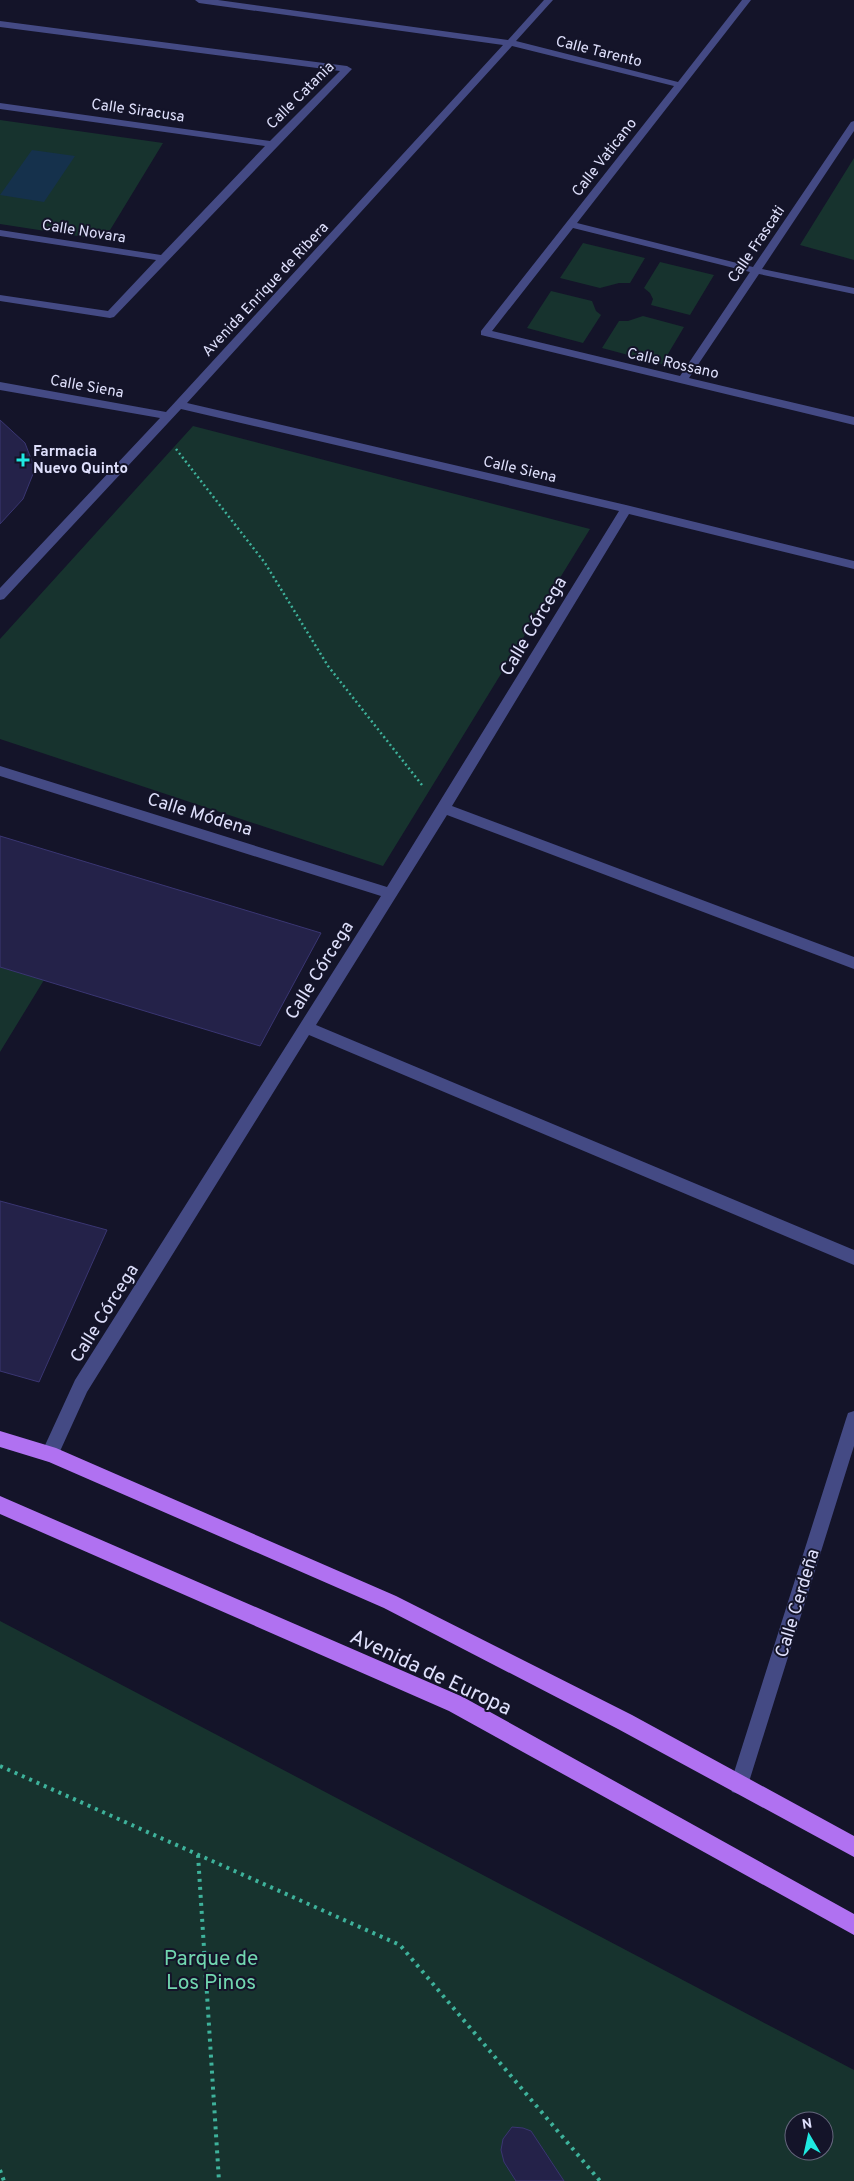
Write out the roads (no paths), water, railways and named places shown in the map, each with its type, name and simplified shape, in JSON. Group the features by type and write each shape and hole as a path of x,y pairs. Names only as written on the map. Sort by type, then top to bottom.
{"main road":[{"path":"0,1439 50,1454 390,1602 625,1722 854,1847"},
{"name":"Avenida de Europa","path":"0,1505 456,1704 854,1925"}],"street":[{"name":"Calle Tarento","path":"198,0 512,43 680,85"},
{"name":"Avenida Enrique de Ribera","path":"0,596 179,405 512,43 549,0"},
{"name":"Calle Vaticano","path":"485,333 747,0"},
{"name":"Calle Catania","path":"0,24 348,69 272,144 110,315 0,298"},
{"name":"Calle Siracusa","path":"0,106 272,144"},
{"name":"Calle Frascati","path":"682,381 854,124"},
{"path":"569,224 757,271 854,291"},
{"name":"Calle Novara","path":"0,232 162,258"},
{"path":"155,246 162,258"},
{"name":"Calle Rossano","path":"485,333 854,421"},
{"name":"Calle Siena","path":"0,386 168,416"},
{"name":"Calle Siena","path":"179,405 626,509 854,565"},
{"name":"Calle Córcega","path":"50,1454 81,1386 444,808 626,509"},
{"name":"Calle Módena","path":"0,771 389,893"},
{"path":"444,808 854,963"},
{"path":"306,1027 854,1258"},
{"name":"Calle Cerdeña","path":"739,1785 854,1419"}],"water":[{"path":"32,150 75,156 44,202 0,195"}],"place":[{"name":"Farmacia Nuevo Quinto","path":"23,460"}],"park label":[{"name":"Parque de Los Pinos","path":"211,1970"}]}
